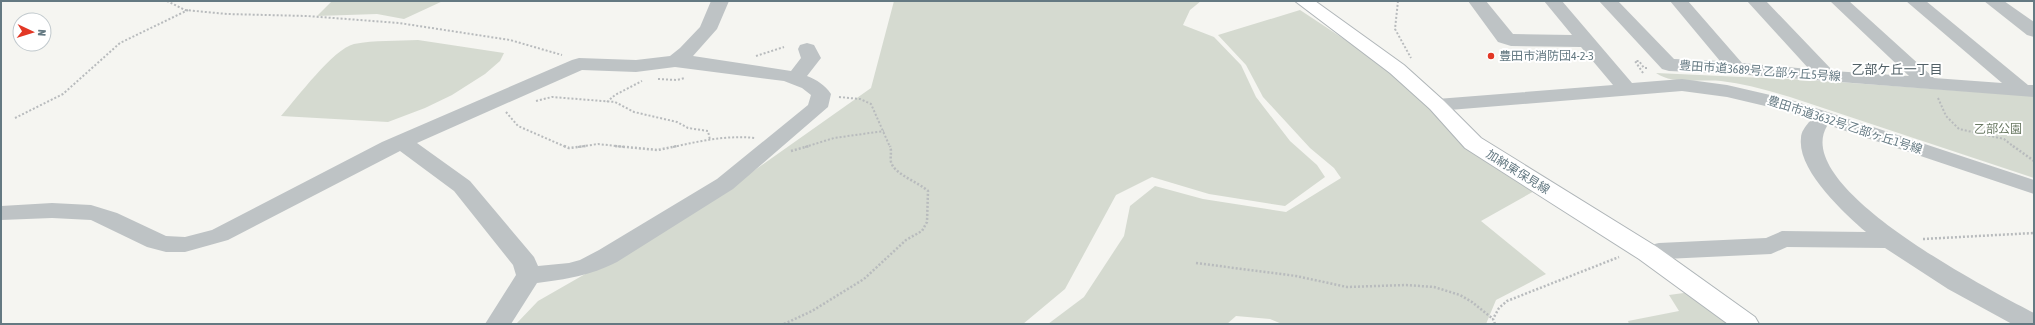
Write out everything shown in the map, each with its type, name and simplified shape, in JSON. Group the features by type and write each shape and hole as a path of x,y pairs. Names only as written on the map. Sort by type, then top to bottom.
{"main road":[{"name":"加納東保見線","path":"1304,1 1397,69 1437,105 1473,143 1646,252 1746,324"}],"street":[{"path":"684,61 687,52 708,29 720,1"},
{"path":"1477,1 1505,38 1511,40 1586,41"},
{"path":"1554,1 1586,41 1632,81"},
{"name":"豊田市道3689号 乙部ヶ丘5号線","path":"1608,1 1669,65 1736,68 1826,76 1934,90 2029,91"},
{"path":"1679,1 1736,68"},
{"path":"1756,1 1826,76"},
{"path":"1839,1 1934,90"},
{"path":"1915,1 2029,91"},
{"path":"1994,1 2034,31"},
{"path":"795,79 812,58 807,49"},
{"path":"4,217 70,212 100,215 160,244 172,245 194,243 220,235 402,142 478,107 494,102 529,85 583,63 636,66 684,61 795,79 809,84 820,94 818,107 781,147 725,184 608,256 588,266 528,275"},
{"name":"豊田市道3632号 乙部ヶ丘1号線","path":"1437,105 1632,81 1682,85 1727,91 1788,105 2034,187"},
{"path":"1816,126 1810,146 1821,172 1855,210 1893,240 1938,271 1984,298 2034,324"},
{"path":"402,142 462,186 525,263 528,275 498,324"},
{"path":"1646,252 1771,246 1782,239 1893,240"}],"path":[{"path":"167,1 188,10 234,15 340,17 399,23 516,41 557,53 583,63"},
{"path":"1398,1 1395,29 1413,63"},
{"path":"15,118 38,108 63,94 120,43 188,10"},
{"path":"654,79 677,80 685,78 684,61"},
{"path":"1632,81 1643,73 1635,61 1639,61 1644,68 1652,68"},
{"path":"607,102 615,95 646,79"},
{"path":"529,85 544,90 534,102 552,97 615,102 634,112 677,122 688,128 708,131 710,140"},
{"path":"1934,90 1937,100 1946,116 1959,129 1983,133 2004,140 2034,161"},
{"path":"784,324 812,311 864,278 906,240 922,231 927,222 929,200 928,192 919,183 895,170 891,161 891,148 884,131 876,118 871,104 866,100 833,97 820,99"},
{"path":"494,102 502,107 518,126 569,148 598,144 658,150 738,136 781,147 884,131"},
{"path":"1893,240 2034,233"},
{"path":"1493,319 1499,308 1507,301 1646,252"},
{"path":"1196,263 1297,276 1341,286 1367,288 1393,285 1442,290 1472,300 1483,308 1493,319 1495,324"}],"green space":[{"path":"332,1 443,1 404,19 377,14 317,16"},
{"path":"894,1 1201,1 1190,10 1183,25 1214,37 1241,65 1256,97 1290,141 1317,165 1325,177 1285,206 1209,194 1152,177 1116,195 1065,289 1023,324 516,324 538,301 704,206 871,88"},
{"path":"1300,10 1391,70 1468,147 1536,190 1481,221 1546,274 1496,300 1486,324 1282,324 1270,319 1236,316 1227,324 1048,324 1084,297 1124,236 1130,206 1155,186 1203,199 1286,212 1341,178 1334,168 1310,148 1263,97 1246,65 1218,35"},
{"path":"418,40 504,53 500,61 485,74 452,95 425,108 388,122 281,116 326,64 345,48 354,44 370,42"},
{"name":"乙部公園","path":"1656,73 1809,80 2034,96 2034,178 1773,92 1721,81 1687,81 1671,79"},
{"path":"1691,292 1734,324 1629,324 1628,321 1679,311 1669,295"}],"place":[{"name":"豊田市消防団4-2-3","path":"1491,56"}],"district":[{"name":"乙部ケ丘一丁目","path":"1897,69"}]}
